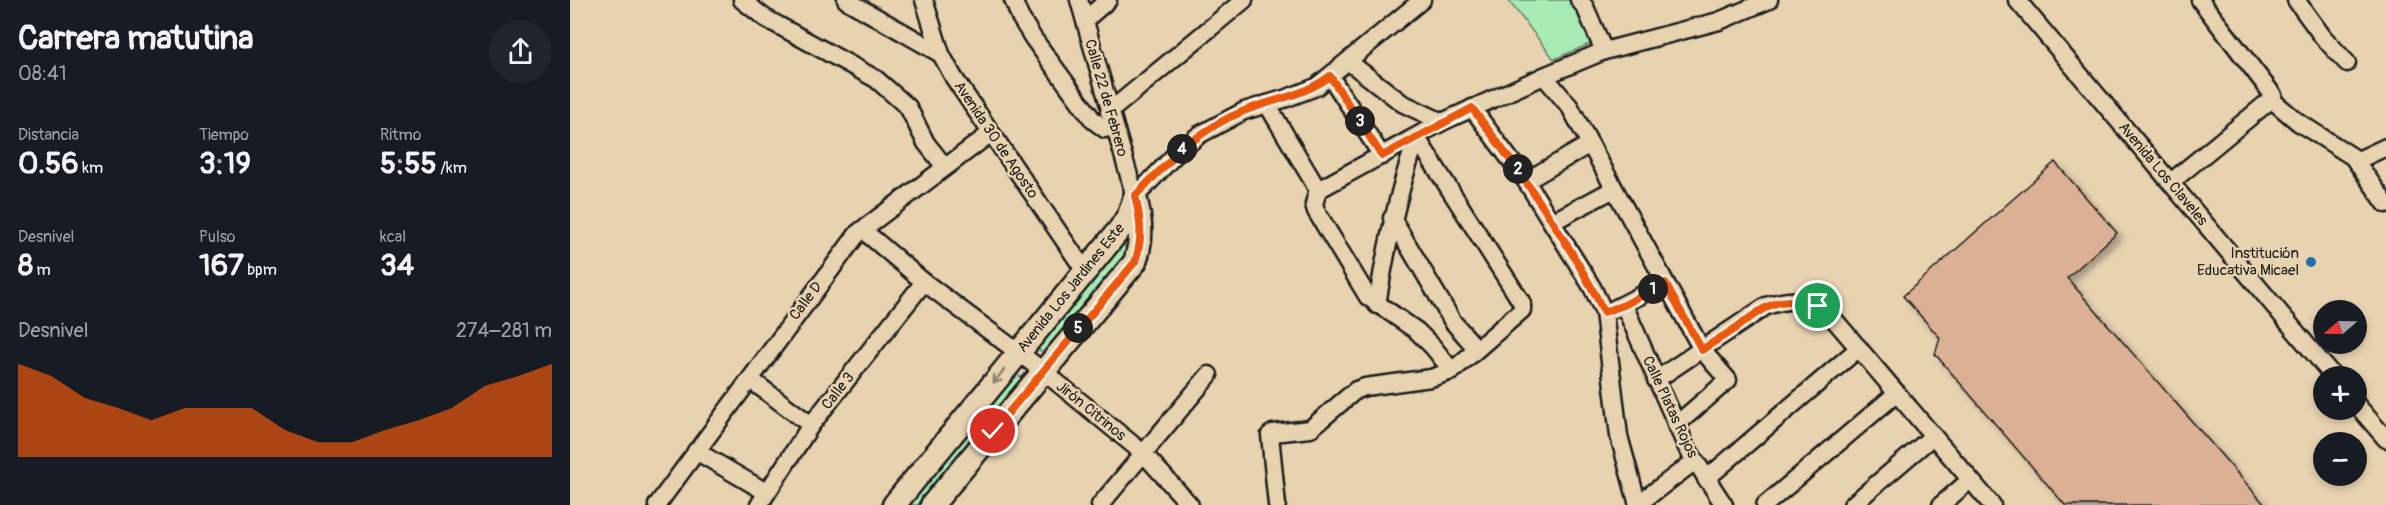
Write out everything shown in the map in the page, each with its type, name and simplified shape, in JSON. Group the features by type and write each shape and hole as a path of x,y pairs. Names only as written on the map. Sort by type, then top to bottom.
{"street":[{"path":"742,0 765,18 876,79 908,107 926,143 945,167"},
{"path":"846,0 942,54"},
{"name":"Avenida 30 de Agosto","path":"924,0 942,54 954,78 1085,272"},
{"path":"1013,0 1033,38 1093,120 1105,129 1111,119 1244,0"},
{"name":"Calle 22 de Febrero","path":"1079,0 1111,119 1135,196"},
{"path":"1085,20 1108,0"},
{"path":"1135,196 1174,156 1199,135 1244,111 1316,87 1422,0"},
{"path":"1452,371 1417,331 1368,297 1316,211 1314,204 1318,190 1417,138 1442,122 1544,76 1604,51 1719,21 1769,0"},
{"name":"Avenida Los Claveles","path":"2017,0 2325,366"},
{"path":"2170,182 2272,100 2273,95 2200,0"},
{"path":"2296,0 2323,37 2347,63"},
{"path":"1586,2 1604,51"},
{"path":"1349,62 1402,103 1442,122"},
{"path":"1330,76 1382,156"},
{"path":"1544,76 1570,108 1702,350 1728,380 1676,425"},
{"path":"2272,100 2298,122 2356,161 2386,204"},
{"path":"1267,104 1318,190"},
{"path":"1472,108 1526,181 1592,287 1604,312 1619,436 1638,505 1695,461"},
{"name":"Calle D","path":"657,505 858,232 991,133"},
{"path":"1377,305 1392,218 1405,170 1417,138"},
{"path":"1276,505 1270,435 1310,429 1356,390 1431,378 1452,371 1524,306 1417,138"},
{"path":"1526,181 1590,144"},
{"path":"2356,161 2386,147"},
{"path":"1552,222 1614,189"},
{"name":"Avenida Los Jardines Este","path":"894,505 1120,229 1129,215 1135,196"},
{"name":"Avenida Los Jardines Este","path":"932,505 1135,262 1141,235 1141,220 1135,196"},
{"path":"1392,218 1453,322 1476,348"},
{"name":"Jirón Citrinos","path":"871,237 924,282 1018,352 1143,453 1190,505"},
{"name":"Calle 3","path":"762,499 811,425 924,282"},
{"path":"1604,312 1624,305 1665,283"},
{"path":"1656,380 1766,306 1784,300 1801,300 1818,306 1832,316 1992,505"},
{"name":"Calle Platas Rojos","path":"1624,305 1676,425 1721,504"},
{"path":"1706,479 1859,348"},
{"path":"1100,505 1209,375"},
{"path":"750,380 811,425"},
{"path":"1765,505 1897,393"},
{"path":"2367,417 2386,439"},
{"path":"1852,505 1933,436"},
{"path":"696,451 762,499"},
{"path":"1941,505 1970,480"}],"green space":[{"path":"1508,0 1574,0 1597,41 1554,59"},
{"path":"1117,244 1123,244 1129,251 1128,258 1044,354 1036,347"},
{"path":"1010,371 1023,380 925,505 901,505"}],"building":[{"path":"2055,162 2117,233 2067,278 2265,505 2065,505 1935,354 1940,338 1903,296"}],"place":[{"name":"Institución Educativa Micael","path":"2311,262"}],"route":[{"path":"993,431 1135,262 1141,235 1141,220 1135,196 1174,156 1199,135 1244,111 1316,87 1330,76 1382,156 1472,108 1526,181 1572,253 1604,312 1624,305 1665,283 1702,350 1766,306 1784,300 1801,300 1818,306"}]}
